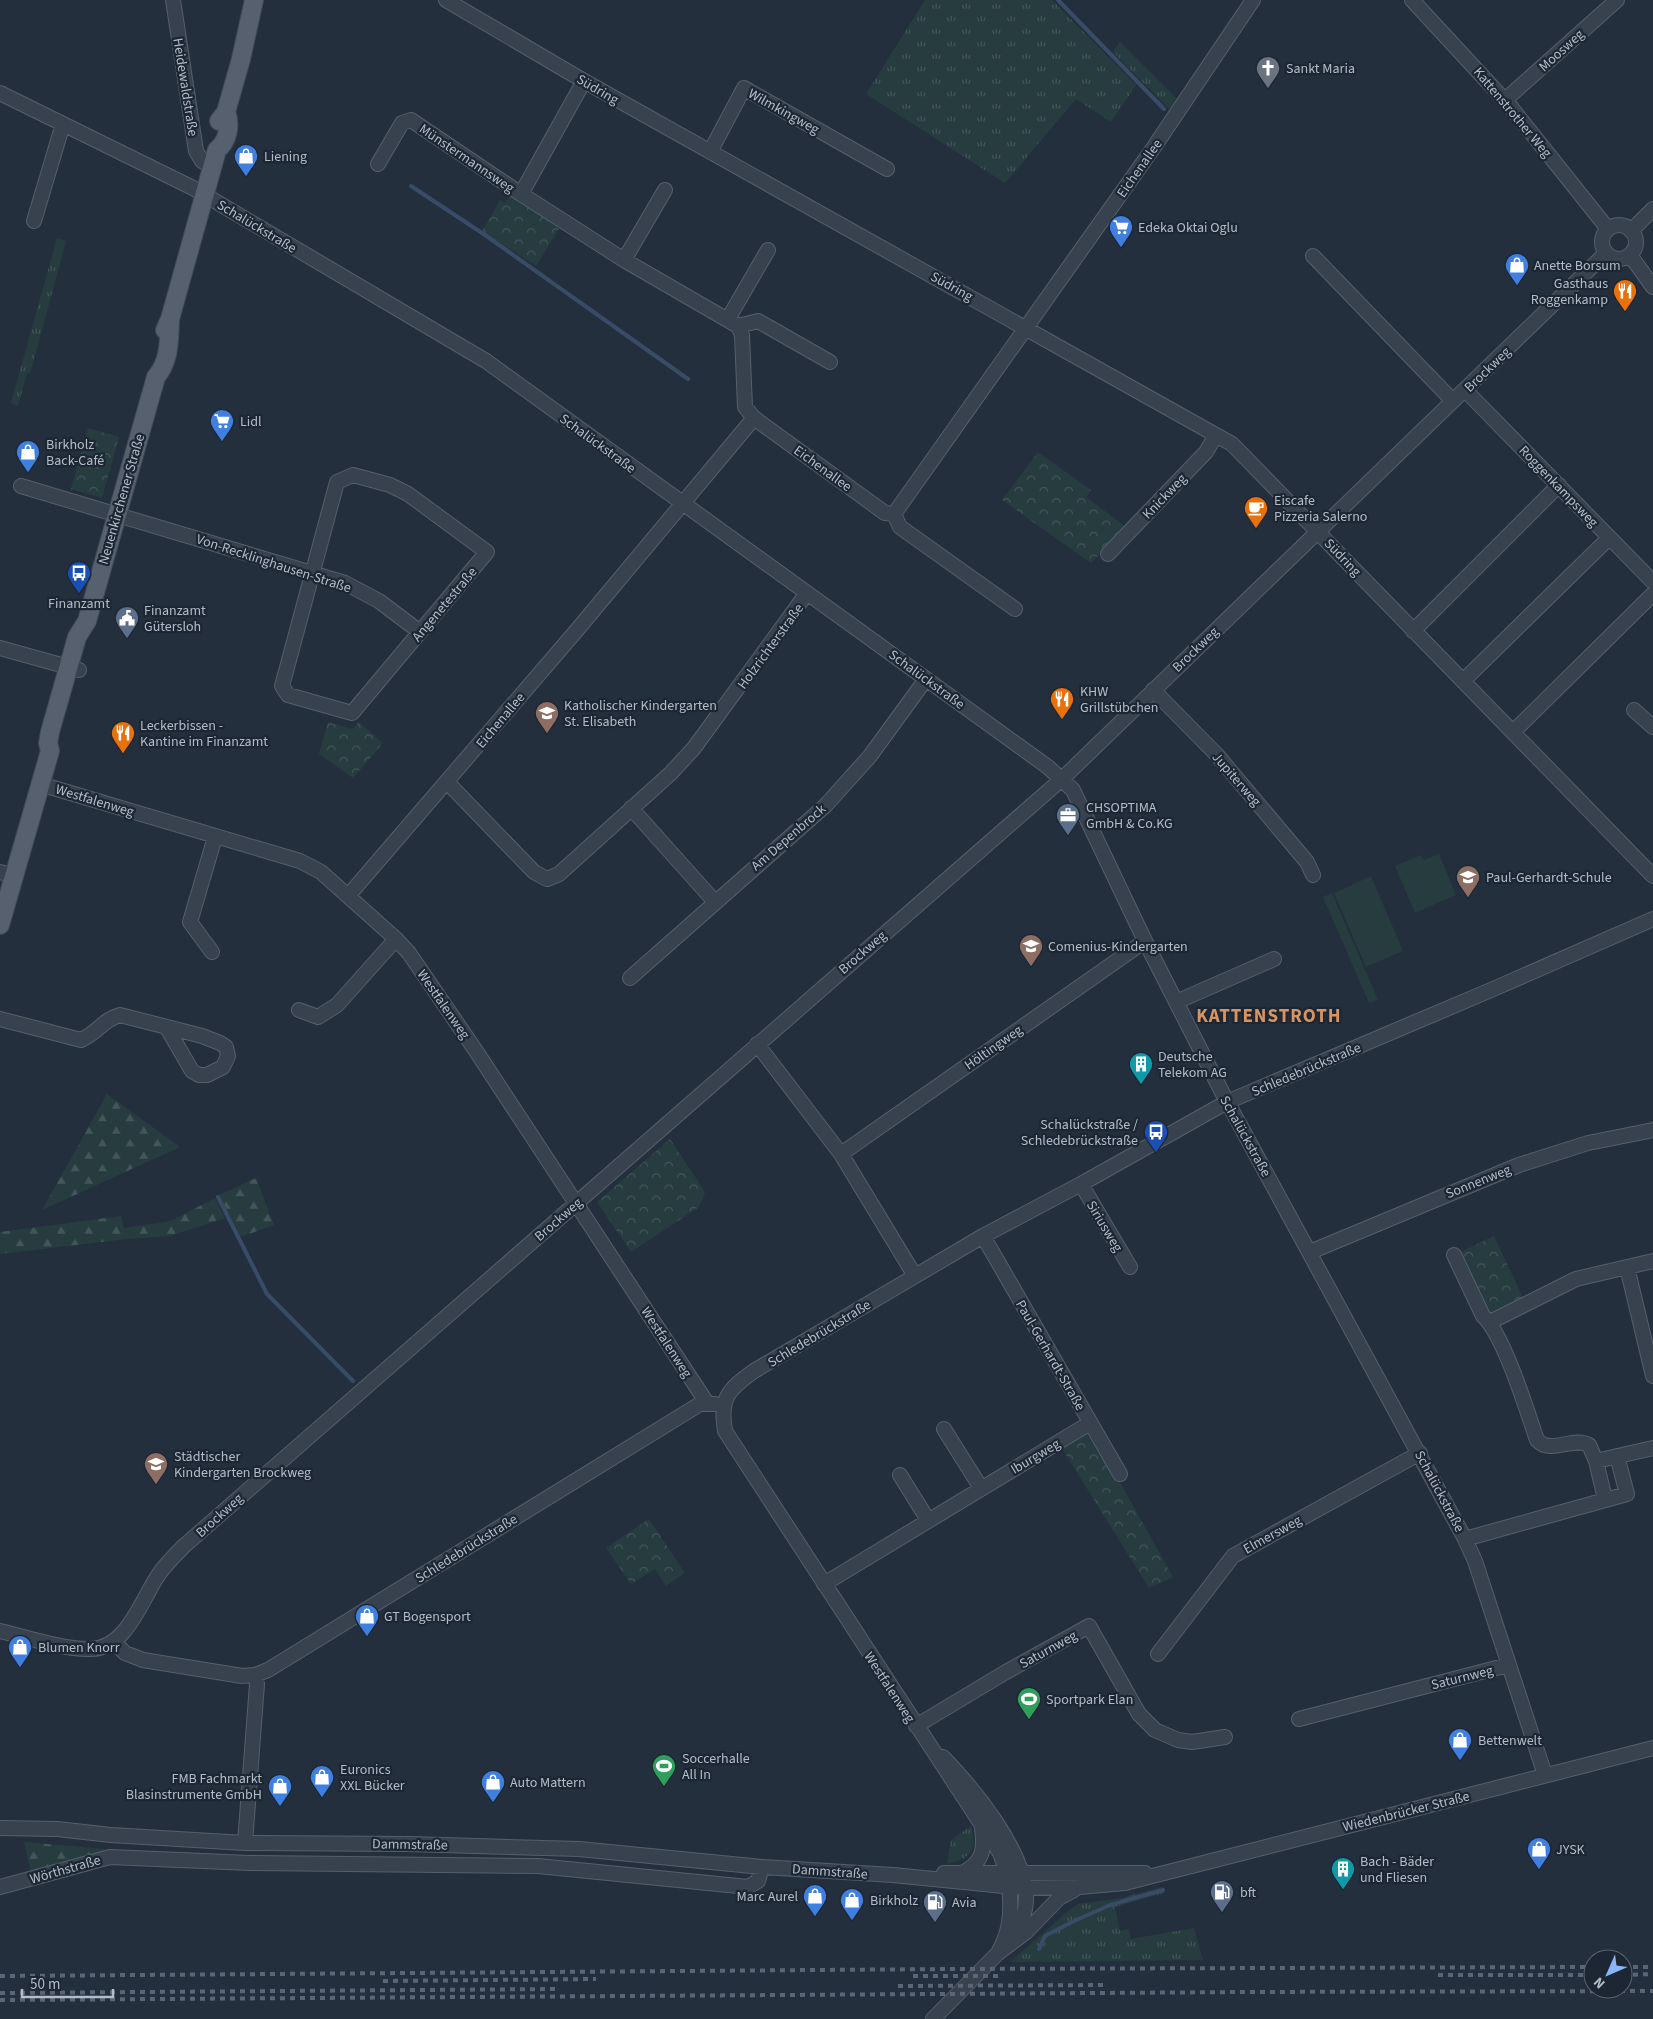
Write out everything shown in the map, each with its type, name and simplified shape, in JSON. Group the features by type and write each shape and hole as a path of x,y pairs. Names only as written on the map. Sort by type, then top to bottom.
{"main road":[{"name":"Neuenkirchener Straße","path":"0,925 7,873 40,784 50,752 48,744 50,732 74,668 77,636 86,622 156,377 157,353 170,319 217,150 214,141 220,120 226,112 241,59 254,0"},
{"name":"Neuenkirchener Straße","path":"241,59 262,0"}],"street":[{"name":"Heidewaldstraße","path":"173,0 196,151 202,161 212,167"},
{"name":"Südring","path":"446,0 584,81 1232,444 1653,876"},
{"name":"Eichenallee","path":"348,896 577,630 681,503 754,418 885,512 894,514 1154,147 1253,0"},
{"name":"Kattenstrother Weg","path":"1412,0 1504,100 1608,229"},
{"name":"Moosweg","path":"1504,100 1617,0"},
{"name":"Münstermannsweg","path":"522,194 584,81"},
{"name":"Wilmkingweg","path":"710,152 744,88 886,169"},
{"name":"Schalückstraße","path":"0,93 204,195 486,362 926,678 1062,779 1073,790 1145,941 1227,1102 1465,1539 1475,1561 1545,1775"},
{"name":"Münstermannsweg","path":"378,164 402,122 411,120 624,260 733,322"},
{"path":"34,221 63,124"},
{"path":"624,260 665,190"},
{"path":"1631,231 1653,210"},
{"path":"1620,225 1631,231 1635,236 1636,243 1630,255 1618,259 1606,253 1602,241 1608,229 1620,225"},
{"path":"733,322 768,250"},
{"name":"Brockweg","path":"114,1642 127,1626 159,1574 184,1546 1062,779 1606,253"},
{"path":"1630,255 1653,287"},
{"path":"1313,256 1453,401"},
{"path":"733,322 758,321 830,362"},
{"path":"733,322 742,335 745,406 754,418"},
{"name":"Roggenkampsweg","path":"1465,390 1653,582"},
{"name":"Knickweg","path":"1108,554 1206,452 1216,435"},
{"name":"Angenetestraße","path":"353,475 390,484 408,494 487,552 352,713 288,695 282,686 312,573 337,482 353,475"},
{"path":"1414,630 1559,485"},
{"name":"Von-Recklinghausen-Straße","path":"21,486 345,583 379,601 420,632"},
{"path":"894,514 900,526 1015,609"},
{"path":"1463,681 1609,538"},
{"name":"Holzrichterstraße","path":"446,782 534,872 547,879 559,874 671,772 694,748 808,593"},
{"path":"1513,732 1653,594"},
{"path":"0,648 74,668"},
{"name":"Am Depenbrock","path":"630,978 826,805 870,756 926,678"},
{"name":"Jupiterweg","path":"1153,690 1217,755 1307,862 1313,874"},
{"path":"1634,710 1653,727"},
{"name":"Westfalenweg","path":"40,784 300,861 321,872 396,939 409,953 462,1029 707,1403"},
{"path":"631,808 715,902"},
{"path":"212,952 190,922 215,837"},
{"name":"Schledebrückstraße","path":"723,1406 726,1398 738,1383 754,1371 983,1236 1081,1184 1227,1102 1653,919"},
{"path":"299,1010 318,1017 337,1005 396,939"},
{"name":"Höltingweg","path":"841,1154 1145,941"},
{"path":"1176,1002 1274,959"},
{"path":"0,1019 81,1040 90,1036 109,1018 120,1015 167,1028"},
{"path":"757,1044 841,1154 915,1276"},
{"name":"Sonnenweg","path":"1310,1252 1519,1165 1588,1143 1653,1130"},
{"name":"Siriusweg","path":"1081,1184 1130,1267"},
{"name":"Paul-Gerhardt-Straße","path":"983,1236 1120,1474"},
{"path":"1454,1255 1483,1316 1490,1322 1508,1360 1537,1440 1547,1446 1584,1442 1592,1449 1605,1499"},
{"path":"1490,1322 1576,1279 1653,1261"},
{"path":"1627,1267 1653,1376"},
{"path":"707,1403 723,1406"},
{"name":"Schledebrückstraße","path":"114,1642 125,1653 143,1660 242,1676 255,1675 268,1670 700,1404 707,1403"},
{"name":"Westfalenweg","path":"723,1406 725,1430 982,1828 1024,1888 1026,1899 1023,1920 1012,1942"},
{"name":"Iburgweg","path":"824,1584 1090,1423"},
{"path":"944,1429 981,1488"},
{"path":"1596,1461 1653,1448"},
{"name":"Elmersweg","path":"1158,1654 1233,1556 1420,1454"},
{"name":"Schalückstraße","path":"1465,1539 1557,1515 1626,1494 1618,1456"},
{"path":"900,1475 928,1520"},
{"name":"Saturnweg","path":"920,1731 1006,1672 1089,1626 1139,1714 1155,1730 1178,1740 1192,1742 1225,1737"},
{"path":"0,1631 84,1649 104,1647 114,1642"},
{"name":"Saturnweg","path":"1299,1719 1508,1666"},
{"path":"245,1843 257,1684 255,1675"},
{"name":"Westfalenweg","path":"920,1731 966,1780 1013,1850 1013,1873 1009,1887 1006,1935 998,1954"},
{"name":"Wiedenbrücker Straße","path":"1009,1887 1079,1888 1125,1883 1158,1873 1653,1748"},
{"name":"Dammstraße","path":"0,1818 57,1830"},
{"name":"Dammstraße","path":"0,1828 245,1843 409,1844 579,1849 762,1866 898,1875 1009,1887"},
{"path":"964,1872 972,1868 981,1858 984,1850 982,1828"},
{"name":"Wörthstraße","path":"0,1887 110,1856 111,1835"},
{"name":"Dammstraße","path":"110,1856 259,1863 538,1866 748,1887 758,1881 762,1866"},
{"name":"Dammstraße","path":"898,1875 964,1872 1013,1873"},
{"name":"Wiedenbrücker Straße","path":"1013,1873 1158,1873"},
{"path":"932,2019 998,1954 1026,1932 1059,1898 1079,1888"}],"green space":[{"path":"925,0 1052,0 1136,85 1111,122 1076,99 1005,183 866,94"},
{"path":"1120,42 1177,99 1169,109 1113,52"},
{"path":"510,194 560,227 536,266 482,231 500,200 505,203"},
{"path":"57,238 66,241 30,374 27,373 18,406 11,403"},
{"path":"88,428 119,437 102,498 71,489"},
{"path":"1038,452 1091,490 1086,497 1126,527 1091,563 1002,500"},
{"path":"328,722 353,729 359,722 383,743 353,778 319,754"},
{"path":"1439,854 1456,895 1415,913 1395,866 1421,855 1424,860"},
{"path":"1371,876 1403,951 1366,967 1334,893"},
{"path":"1332,893 1378,1000 1369,1003 1323,897"},
{"path":"107,1094 180,1147 42,1210"},
{"path":"670,1139 705,1192 699,1207 631,1252 597,1202"},
{"path":"256,1178 274,1225 241,1237 219,1195"},
{"path":"215,1198 225,1218 170,1236 127,1239 0,1254 0,1232 121,1216 124,1228 171,1221"},
{"path":"1494,1236 1523,1298 1491,1312 1485,1309 1457,1254"},
{"path":"1085,1431 1115,1481 1118,1479 1173,1577 1149,1588 1063,1450 1065,1443"},
{"path":"649,1519 685,1573 666,1586 655,1569 631,1584 606,1548"},
{"path":"971,1826 974,1841 971,1852 962,1859 947,1864 951,1840"},
{"path":"24,1842 105,1849 101,1855 31,1873"},
{"path":"1162,1887 1165,1890 1164,1893 1115,1907 1120,1931 1129,1929 1131,1939 1194,1928 1203,1960 1010,1962 1078,1904 1121,1898"}],"waterway":[{"path":"1058,0 1164,109"},
{"path":"411,186 485,235 688,379"},
{"path":"218,1197 267,1294 353,1381"},
{"path":"1039,1949 1045,1936 1072,1922 1110,1905 1163,1890"}],"railway":[{"path":"0,1976 953,1969 1583,1967"},
{"path":"1633,1967 1653,1967"},
{"path":"1633,1975 1653,1974"},
{"path":"1438,1975 1583,1975"},
{"path":"913,1976 1003,1976"},
{"path":"383,1981 596,1979"},
{"path":"898,1986 1106,1985"},
{"path":"0,1993 558,1989"},
{"path":"0,2000 1653,1991"}],"place":[{"name":"Sankt Maria","path":"1268,89"},
{"name":"Liening","path":"246,177"},
{"name":"Edeka Oktai Oglu","path":"1121,248"},
{"name":"Anette Borsum","path":"1517,286"},
{"name":"Gasthaus Roggenkamp","path":"1625,312"},
{"name":"Lidl","path":"222,442"},
{"name":"Birkholz Back-Café","path":"28,473"},
{"name":"Eiscafe Pizzeria Salerno","path":"1256,529"},
{"name":"Finanzamt","path":"79,594"},
{"name":"Finanzamt Gütersloh","path":"127,639"},
{"name":"KHW Grillstübchen","path":"1062,720"},
{"name":"Katholischer Kindergarten St. Elisabeth","path":"547,734"},
{"name":"Leckerbissen - Kantine im Finanzamt","path":"123,754"},
{"name":"CHSOPTIMA GmbH & Co.KG","path":"1068,836"},
{"name":"Paul-Gerhardt-Schule","path":"1468,898"},
{"name":"Comenius-Kindergarten","path":"1031,967"},
{"name":"Deutsche Telekom AG","path":"1141,1085"},
{"name":"Schalückstraße / Schledebrückstraße","path":"1156,1153"},
{"name":"Städtischer Kindergarten Brockweg","path":"156,1485"},
{"name":"GT Bogensport","path":"367,1637"},
{"name":"Blumen Knorr","path":"20,1668"},
{"name":"Sportpark Elan","path":"1029,1720"},
{"name":"Bettenwelt","path":"1460,1761"},
{"name":"Soccerhalle All In","path":"664,1787"},
{"name":"Euronics XXL Bücker","path":"322,1798"},
{"name":"Auto Mattern","path":"493,1803"},
{"name":"FMB Fachmarkt Blasinstrumente GmbH","path":"280,1807"},
{"name":"JYSK","path":"1539,1870"},
{"name":"Bach - Bäder und Fliesen","path":"1343,1890"},
{"name":"bft","path":"1222,1913"},
{"name":"Marc Aurel","path":"815,1917"},
{"name":"Birkholz","path":"852,1921"},
{"name":"Avia","path":"935,1923"}],"district":[{"name":"KATTENSTROTH","path":"1269,1015"}]}
